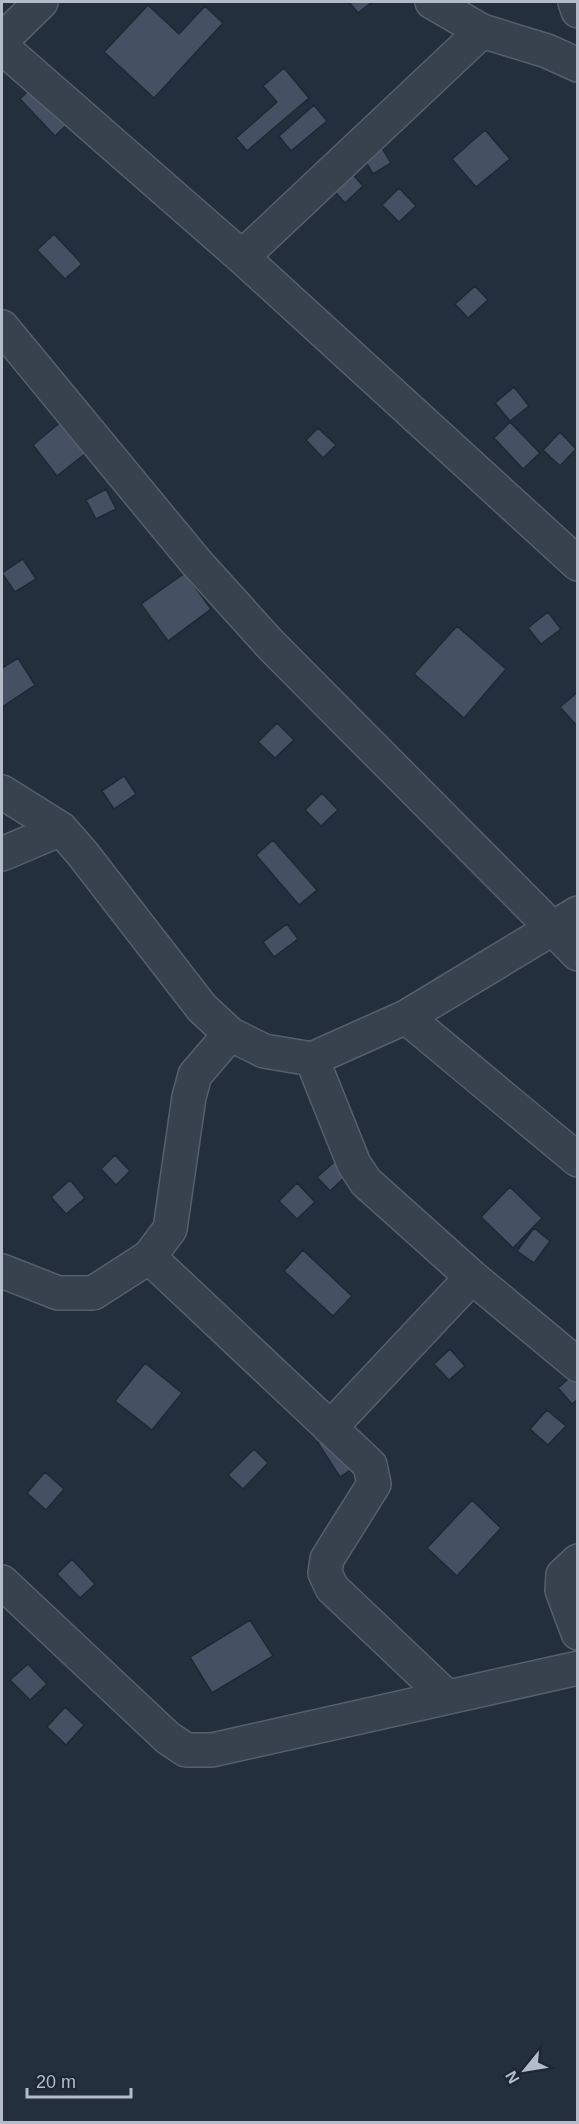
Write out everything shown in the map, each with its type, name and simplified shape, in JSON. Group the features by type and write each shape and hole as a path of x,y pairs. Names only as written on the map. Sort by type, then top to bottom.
{"street":[{"path":"2,40 41,2"},
{"path":"432,2 482,31 547,51 578,66"},
{"path":"575,2 578,11"},
{"path":"242,257 482,31"},
{"path":"2,47 242,257 578,564"},
{"path":"2,327 196,562 270,644 565,921 578,954"},
{"path":"2,792 61,829 202,1008 230,1034 264,1051 312,1059 406,1017 565,921"},
{"path":"2,854 61,829"},
{"path":"406,1017 578,1160"},
{"path":"2,1271 58,1293 93,1293 149,1257 170,1229 189,1097 195,1075 230,1034"},
{"path":"312,1059 354,1164 366,1182 472,1277 578,1365"},
{"path":"149,1257 370,1465 374,1484 327,1559 325,1573 332,1588 447,1697"},
{"path":"330,1428 472,1277"},
{"path":"578,1561 563,1575 562,1590 578,1633"},
{"path":"2,1582 168,1738 186,1750 212,1750 578,1668"}],"building":[{"path":"349,2 372,2 358,13"},
{"path":"148,5 179,34 205,6 223,23 154,98 104,52"},
{"path":"284,68 309,98 247,151 236,138 277,102 263,86"},
{"path":"36,83 72,120 55,136 20,99"},
{"path":"314,105 327,121 291,151 279,136"},
{"path":"485,130 510,159 476,187 452,159"},
{"path":"379,143 391,163 373,174 361,154"},
{"path":"349,170 363,186 345,203 330,186"},
{"path":"399,188 416,206 399,222 382,205"},
{"path":"54,234 82,264 65,279 37,250"},
{"path":"475,286 488,300 468,318 455,304"},
{"path":"514,387 529,406 510,421 495,403"},
{"path":"80,406 105,438 57,476 33,445"},
{"path":"510,422 540,453 523,469 494,438"},
{"path":"318,428 336,445 323,458 306,440"},
{"path":"560,432 576,449 560,466 543,450"},
{"path":"106,489 116,509 96,519 86,500"},
{"path":"23,559 36,579 15,592 2,573"},
{"path":"185,573 211,609 168,641 141,604"},
{"path":"548,612 561,629 541,644 528,628"},
{"path":"457,626 506,669 464,718 414,674"},
{"path":"18,658 35,685 2,707 2,668"},
{"path":"578,692 578,727 560,707"},
{"path":"277,723 294,740 275,758 258,742"},
{"path":"124,776 136,794 114,809 102,791"},
{"path":"322,793 338,810 321,826 305,810"},
{"path":"273,840 317,890 299,905 256,855"},
{"path":"287,924 298,939 274,957 263,942"},
{"path":"346,1152 358,1165 330,1191 317,1177"},
{"path":"115,1155 130,1171 116,1185 101,1169"},
{"path":"70,1180 85,1198 66,1214 51,1197"},
{"path":"297,1183 315,1202 297,1219 279,1201"},
{"path":"510,1187 542,1218 513,1248 481,1217"},
{"path":"534,1228 550,1241 534,1263 517,1251"},
{"path":"303,1250 352,1296 333,1316 284,1271"},
{"path":"450,1349 465,1366 449,1380 434,1364"},
{"path":"145,1363 182,1393 152,1430 115,1401"},
{"path":"577,1371 578,1399 572,1404 558,1388"},
{"path":"547,1410 566,1426 548,1445 530,1429"},
{"path":"337,1430 359,1464 340,1477 318,1443"},
{"path":"254,1449 268,1463 243,1489 228,1475"},
{"path":"45,1472 64,1489 46,1510 27,1493"},
{"path":"472,1500 501,1528 457,1576 427,1548"},
{"path":"72,1559 95,1584 80,1598 57,1574"},
{"path":"250,1620 273,1656 212,1693 190,1657"},
{"path":"28,1664 47,1684 30,1700 10,1680"},
{"path":"65,1707 84,1725 66,1745 47,1727"}]}
